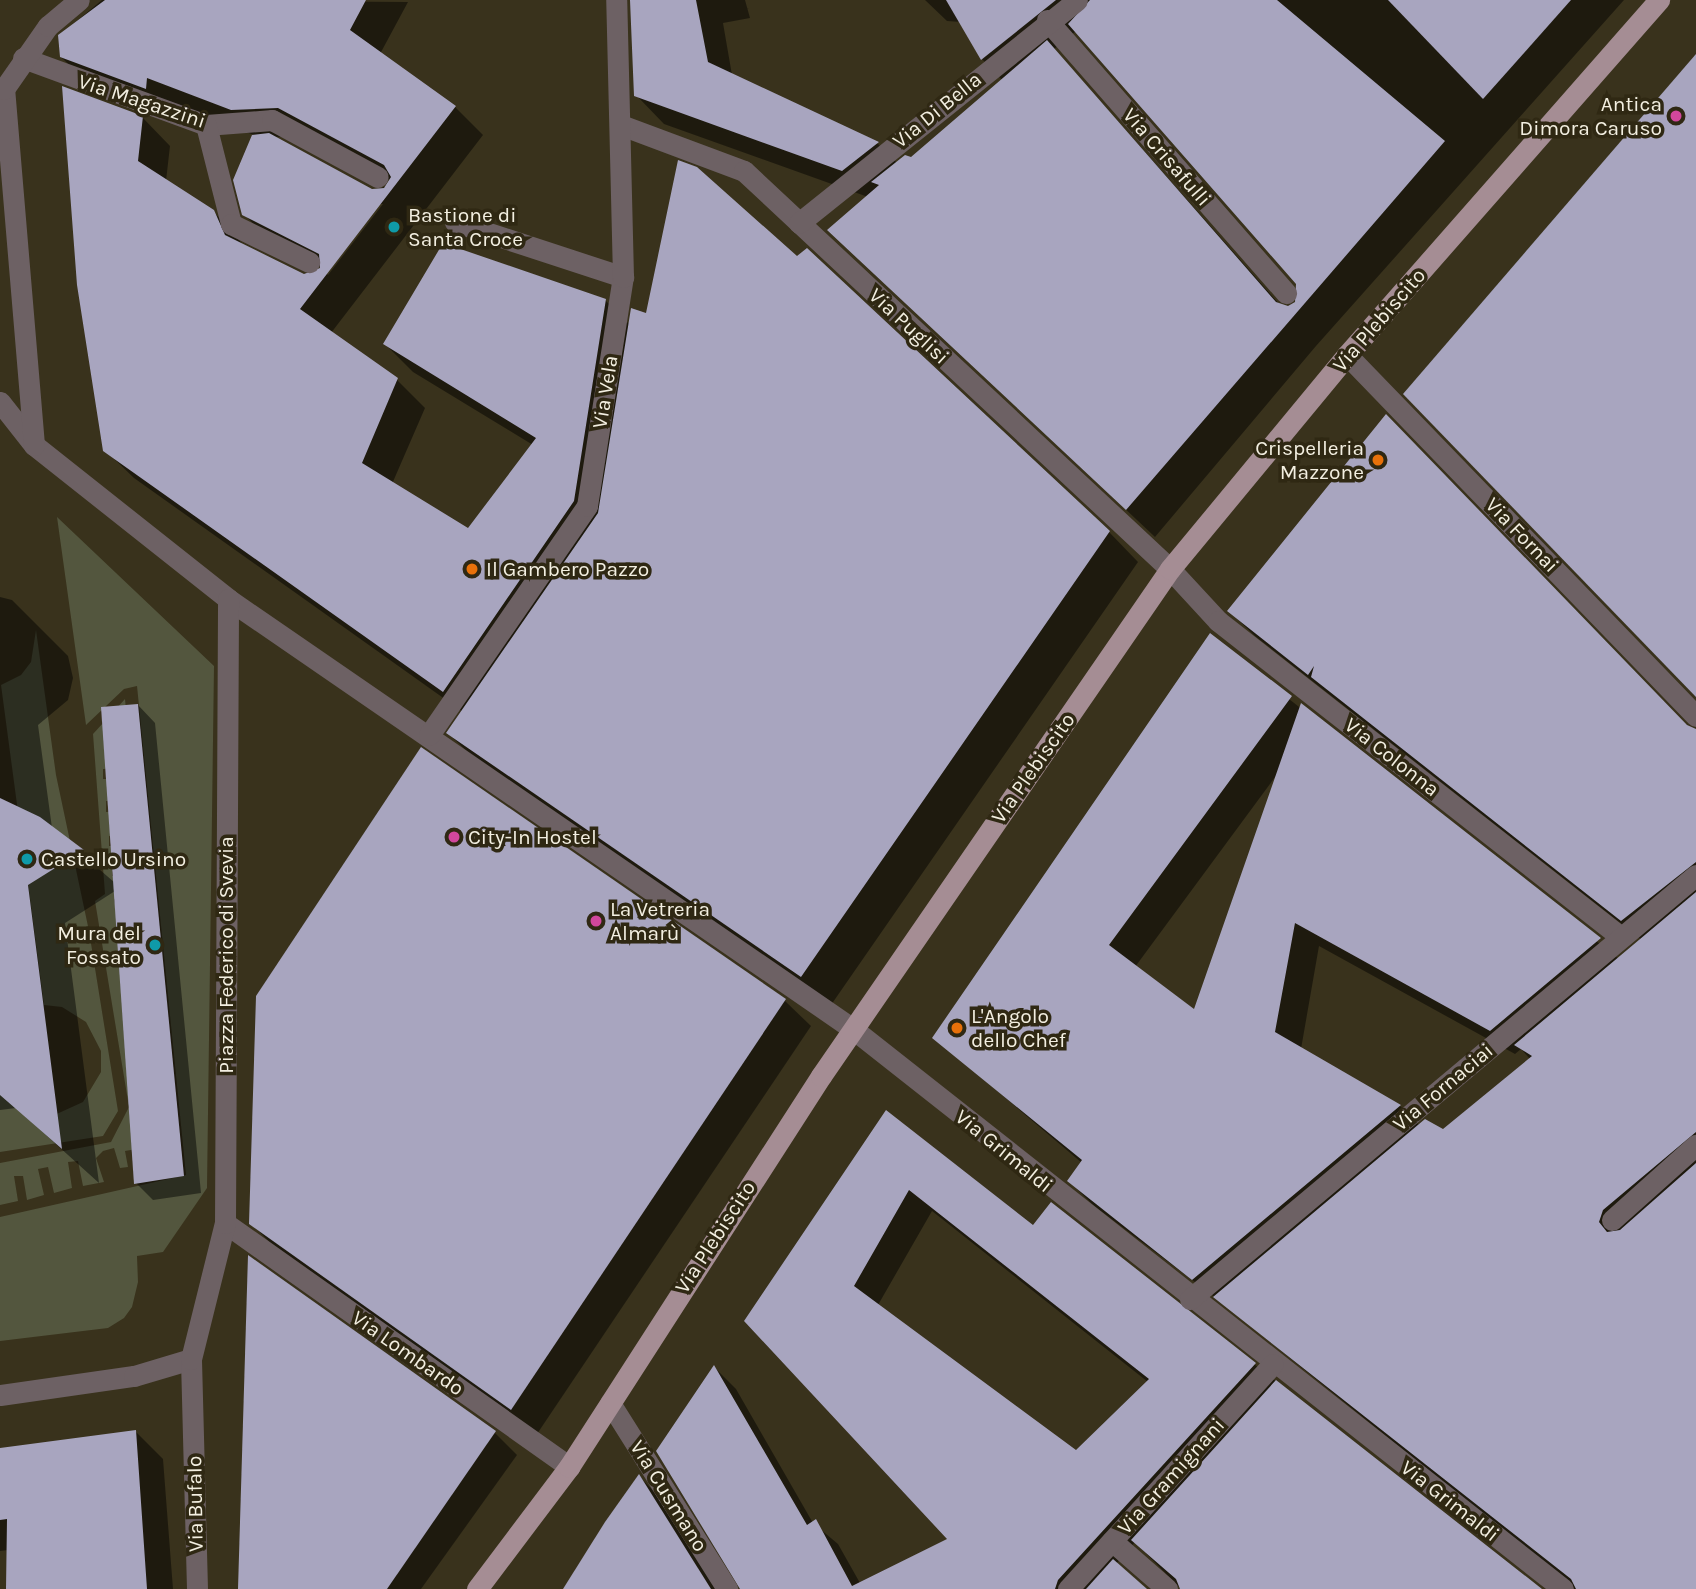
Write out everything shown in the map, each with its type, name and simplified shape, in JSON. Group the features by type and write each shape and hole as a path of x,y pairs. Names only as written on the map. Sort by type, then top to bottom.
{"main road":[{"name":"Via Plebiscito","path":"477,1589 569,1467 698,1260 853,1029 1170,569 1347,355 1659,0"}],"street":[{"path":"34,445 4,89 23,58 48,26 79,0"},
{"name":"Via Vela","path":"429,735 587,506 623,277 616,0"},
{"name":"Via Di Bella","path":"799,223 1047,20 1077,0"},
{"name":"Via Crisafulli","path":"1047,20 1286,293"},
{"name":"Via Magazzini","path":"23,58 60,74 206,125 272,120 378,177"},
{"path":"206,125 231,225 309,262"},
{"name":"Via Puglisi","path":"621,125 744,171 1170,569"},
{"path":"455,222 623,277"},
{"name":"Via Fornai","path":"1347,355 1696,716"},
{"path":"0,402 34,445 228,599"},
{"name":"Via Colonna","path":"1170,569 1219,621 1621,937"},
{"name":"Via Grimaldi","path":"228,599 853,1029 1273,1364 1563,1589"},
{"name":"Piazza Federico di Svevia","path":"191,1359 225,1223 228,599"},
{"name":"Via Fornaciai","path":"1190,1298 1696,875"},
{"path":"1612,1220 1696,1145"},
{"name":"Via Lombardo","path":"225,1223 569,1467"},
{"path":"0,1395 134,1376 191,1359"},
{"name":"Via Bufalo","path":"191,1359 197,1589"},
{"name":"Via Gramignani","path":"1068,1589 1273,1364"},
{"name":"Via Cusmano","path":"610,1403 727,1589"},
{"path":"1112,1541 1167,1589"}],"green space":[{"path":"57,517 214,666 207,1188 163,1252 137,1256 138,1282 132,1307 124,1318 108,1328 0,1341 0,1217 186,1175 137,686 124,689 86,725"},
{"path":"36,630 56,775 89,931 118,1111 103,1136 0,1152 0,1094 50,1117 83,1102 101,1072 101,1051 86,1022 62,1007 44,1005 28,883 53,830 40,817 18,812 1,685 21,675 31,662"},
{"path":"125,699 132,768 103,769 103,779 132,779 134,800 106,801 106,812 135,810 138,834 109,836 109,846 138,845 141,865 112,865 112,876 141,875 143,894 114,899 166,1144 125,1151 128,1167 120,1168 114,1148 103,1151 96,1158 104,1182 83,1186 78,1161 68,1162 72,1188 54,1193 48,1167 38,1169 44,1195 27,1200 23,1176 14,1176 18,1201 0,1205 0,1163 111,1142 129,1107 95,901 105,894 93,734"}],"building":[{"path":"105,0 366,0 350,30 456,106 300,309 398,378 362,463 468,528 536,438 383,344 443,243 606,299 574,501 443,692 103,451 77,285 62,86 143,116 138,161 214,210 225,235 304,274 320,268 319,254 242,215 233,180 252,135 269,133 372,189 384,188 391,177 384,165 278,108 231,110 147,78 146,89 60,57 58,35"},
{"path":"630,0 696,0 708,62 879,142 842,171 634,96"},
{"path":"946,0 1056,0 981,60"},
{"path":"1090,0 1277,0 1445,141 1126,510 827,230 879,185 871,182 905,155 911,157 1047,40 1276,302 1288,306 1295,302 1296,284 1068,24"},
{"path":"1388,0 1571,0 1483,99"},
{"path":"1696,54 1696,697 1403,394"},
{"path":"678,160 697,167 797,256 807,248 1110,531 801,977 446,733 598,513 631,308 646,313"},
{"path":"1386,414 1687,725 1696,729 1696,862 1621,921 1311,677 1314,666 1308,675 1227,611"},
{"path":"1210,633 1292,696 1109,945 1194,1009 1301,703 1601,938 1490,1031 1295,923 1275,1032 1401,1105 1192,1280 1067,1181 1082,1160 932,1038"},
{"path":"138,704 184,1176 134,1184 101,707"},
{"path":"421,747 786,999 511,1410 249,1224 256,996"},
{"name":"Castello Ursino","path":"0,798 40,817 84,850 28,885 62,1149 0,1095"},
{"path":"1696,892 1696,1132 1603,1210 1599,1222 1607,1232 1620,1230 1696,1163 1696,1589 1576,1589 1571,1579 1213,1297 1425,1119 1443,1129 1532,1056 1514,1045"},
{"path":"886,1110 1033,1225 1051,1202 1256,1363 1058,1580 1055,1589 740,1589 656,1451 714,1365 807,1525 816,1519 852,1586 947,1539 744,1321","holes":["909,1190 1149,1379 1076,1450 854,1286"]},
{"path":"248,1255 496,1431 387,1589 238,1589"},
{"path":"1276,1380 1542,1589 1180,1589 1176,1579 1131,1540"},
{"path":"136,1430 147,1589 6,1589 7,1519 0,1520 0,1448"},
{"path":"639,1474 711,1589 563,1589 605,1522"},
{"path":"1113,1559 1147,1589 1086,1589"}],"place":[{"name":"Antica Dimora Caruso","path":"1676,116"},
{"name":"Bastione di Santa Croce","path":"394,227"},
{"name":"Crispelleria Mazzone","path":"1378,460"},
{"name":"Il Gambero Pazzo","path":"472,569"},
{"name":"City-In Hostel","path":"454,837"},
{"name":"Castello Ursino","path":"27,859"},
{"name":"La Vetreria Almarù","path":"596,921"},
{"name":"Mura del Fossato","path":"155,945"},
{"name":"L'Angolo dello Chef","path":"957,1028"}]}
